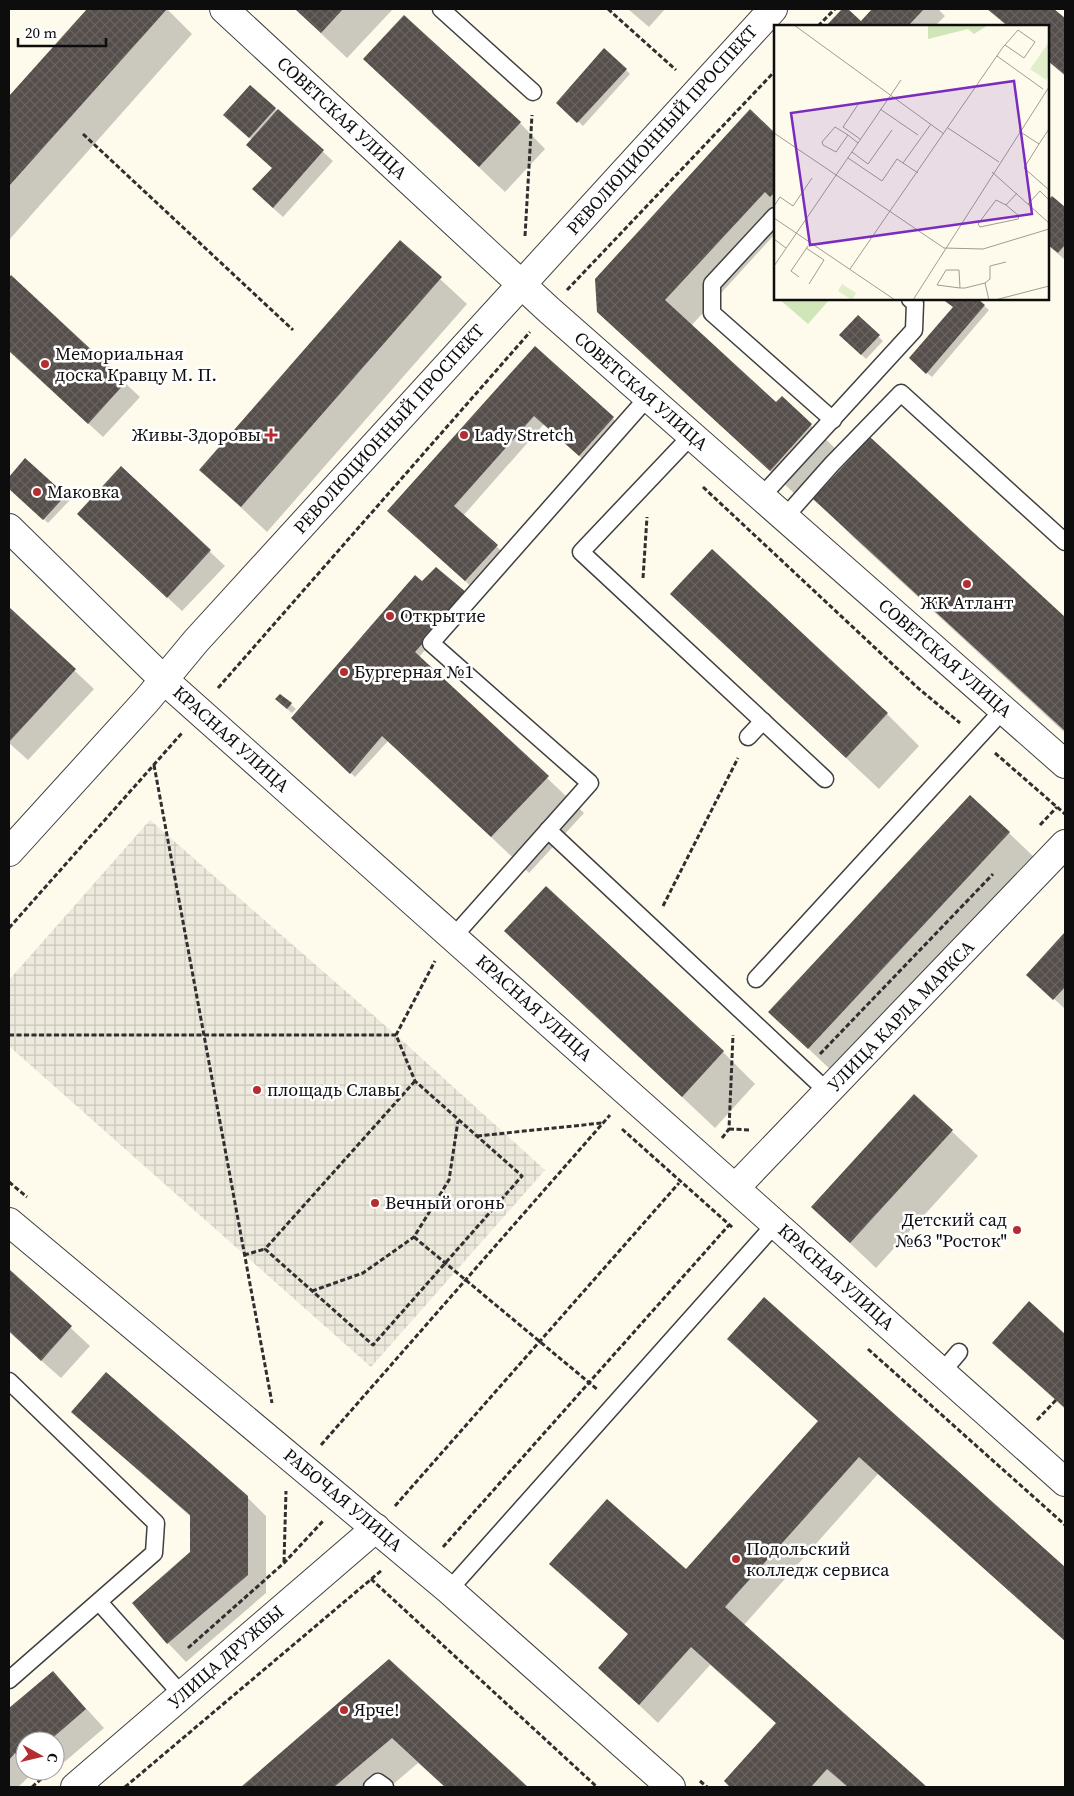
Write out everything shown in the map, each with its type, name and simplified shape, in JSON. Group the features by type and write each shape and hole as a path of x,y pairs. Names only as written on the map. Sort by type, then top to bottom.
{"street":[{"name":"СОВЕТСКАЯ УЛИЦА","path":"224,9 549,310 1065,764"},
{"name":"РЕВОЛЮЦИОННЫЙ ПРОСПЕКТ","path":"9,852 500,307 773,9"},
{"name":"КРАСНАЯ УЛИЦА","path":"9,528 163,679 776,1223 950,1362 1065,1482"},
{"name":"УЛИЦА КАРЛА МАРКСА","path":"736,1187 1065,844"},
{"name":"РАБОЧАЯ УЛИЦА","path":"9,1222 383,1520 449,1590 671,1787"},
{"name":"УЛИЦА ДРУЖБЫ","path":"87,1783 182,1695 383,1520"}],"lane":[{"path":"440,9 533,92"},
{"path":"774,217 712,284 712,313 833,420"},
{"path":"762,497 914,330 915,303 911,300"},
{"path":"785,517 832,464 901,393 1065,542"},
{"path":"454,936 590,783 431,643 648,397"},
{"path":"691,436 581,552 825,779"},
{"path":"756,979 1004,709"},
{"path":"748,738 763,721"},
{"path":"548,830 828,1092"},
{"path":"449,1590 776,1223"},
{"path":"9,1381 156,1523 154,1553 9,1680"},
{"path":"99,1602 182,1695"},
{"path":"372,1787 378,1782 385,1787"}],"path":[{"path":"608,9 676,70"},
{"path":"819,25 835,9"},
{"path":"549,310 774,72"},
{"path":"525,236 533,92"},
{"path":"83,134 293,330"},
{"path":"500,307 538,338"},
{"path":"214,693 531,332"},
{"path":"671,457 918,688 949,714"},
{"path":"640,607 650,479"},
{"path":"9,928 183,732"},
{"path":"652,927 748,738"},
{"path":"154,765 274,1411"},
{"path":"1031,784 1065,814"},
{"path":"1037,828 1057,807"},
{"path":"805,1069 996,871"},
{"path":"265,1249 372,1345 522,1176 414,1081 396,1035 438,955 454,936"},
{"path":"720,1140 729,1129 735,1003"},
{"path":"9,1035 396,1035"},
{"path":"244,1255 265,1249 414,1081"},
{"path":"317,1449 614,1110"},
{"path":"608,1117 680,1183 754,1246"},
{"path":"312,1291 363,1273 414,1237 449,1180 458,1120"},
{"path":"476,1136 603,1122"},
{"path":"729,1129 749,1130 756,1123"},
{"path":"383,1520 680,1183"},
{"path":"437,1553 729,1225"},
{"path":"414,1237 616,1404"},
{"path":"865,1346 1065,1525"},
{"path":"1037,1421 1056,1400"},
{"path":"284,1562 286,1484"},
{"path":"161,1672 284,1562 326,1517"},
{"path":"125,1787 384,1568"},
{"path":"371,1579 597,1787"}],"green space":[{"path":"780,300 829,300 808,324"}],"shaded area":[{"name":"площадь Славы","path":"150,820 396,1035 545,1170 371,1367 9,1046 9,980"}],"building":[{"path":"87,9 167,9 9,186 9,96"},
{"path":"295,9 343,9 321,33"},
{"path":"842,9 848,9 861,21 872,9 924,9 909,25 827,25"},
{"path":"987,9 1054,9 1065,18 1065,75 1049,62 1049,25 1007,25"},
{"path":"404,15 521,122 479,167 363,59"},
{"path":"604,48 627,69 577,123 556,103"},
{"path":"250,85 276,108 249,138 223,115"},
{"path":"278,109 324,150 273,208 252,189 272,168 246,145"},
{"path":"750,109 774,132 774,193 770,197 765,192 665,300 776,402 782,396 812,424 770,471 597,312 595,279"},
{"path":"1052,196 1065,207 1065,245 1058,253 1049,246 1049,200"},
{"path":"400,240 442,277 241,507 199,470"},
{"path":"11,275 126,382 88,424 9,351 9,278"},
{"path":"943,300 979,300 985,305 926,374 909,358 953,307"},
{"path":"858,315 880,335 861,355 839,335"},
{"path":"535,346 614,417 579,456 534,416 454,506 498,545 465,581 387,511"},
{"name":"ЖК Атлант","path":"870,437 1065,617 1065,731 813,499"},
{"name":"Маковка","path":"25,458 66,495 43,520 9,489 9,477"},
{"path":"121,466 211,550 167,598 77,514"},
{"path":"712,549 888,713 846,758 670,594"},
{"path":"436,567 467,593 415,652 549,776 491,837 382,736 350,774 291,718 415,575 422,581"},
{"path":"9,607 76,669 9,742"},
{"path":"280,694 292,703 287,709 275,699"},
{"path":"970,795 1010,832 808,1049 768,1012"},
{"path":"546,886 724,1051 682,1097 504,931"},
{"path":"1065,932 1065,987 1053,1000 1026,975"},
{"path":"914,1094 953,1130 850,1243 811,1207"},
{"path":"9,1269 72,1326 41,1361 9,1331"},
{"path":"764,1297 1065,1567 1065,1641 859,1457 725,1607 927,1787 848,1787 827,1769 811,1787 730,1787 724,1781 776,1723 691,1647 639,1705 598,1668 628,1634 549,1564 607,1499 686,1569 818,1421 727,1339"},
{"path":"1029,1301 1065,1334 1065,1408 992,1343"},
{"path":"106,1372 248,1496 248,1575 167,1644 132,1603 190,1552 190,1515 71,1412"},
{"path":"389,1659 528,1787 445,1787 392,1738 334,1787 241,1787"},
{"path":"53,1671 86,1709 61,1731 15,1731 15,1753 9,1760 9,1708"}],"place":[{"name":"Мемориальная доска Кравцу М. П.","path":"45,364"},
{"name":"Живы-Здоровы","path":"271,435"},
{"name":"Lady Stretch","path":"464,435"},
{"name":"Маковка","path":"37,492"},
{"name":"ЖК Атлант","path":"967,584"},
{"name":"Открытие","path":"390,616"},
{"name":"Бургерная №1","path":"344,672"},
{"name":"площадь Славы","path":"257,1090"},
{"name":"Вечный огонь","path":"375,1203"},
{"name":"Детский сад №63 \"Росток\"","path":"1017,1230"},
{"name":"Подольский колледж сервиса","path":"736,1559"},
{"name":"Ярче!","path":"344,1710"}]}
